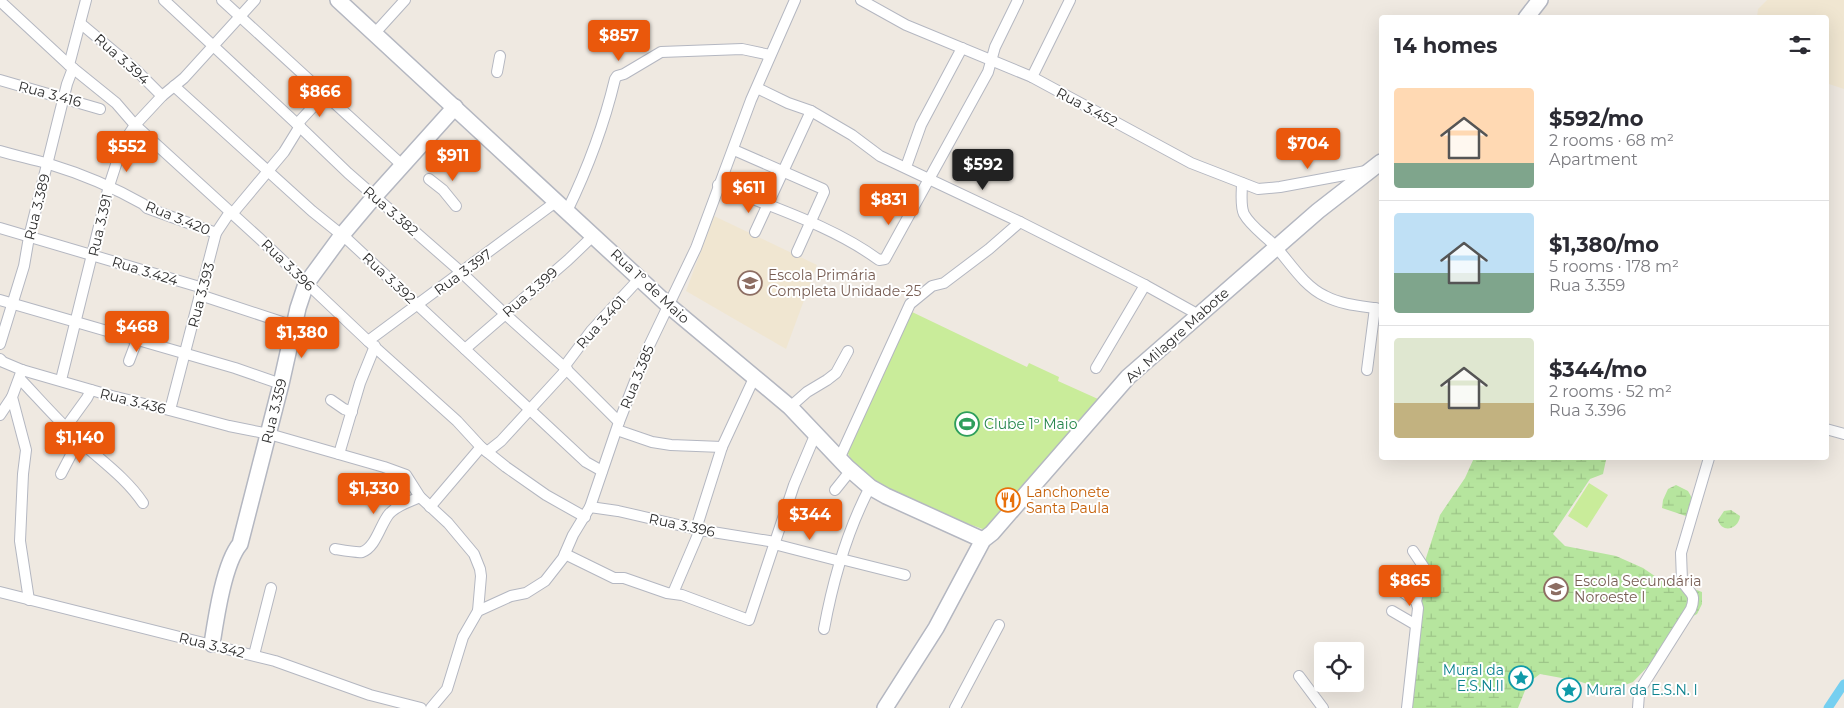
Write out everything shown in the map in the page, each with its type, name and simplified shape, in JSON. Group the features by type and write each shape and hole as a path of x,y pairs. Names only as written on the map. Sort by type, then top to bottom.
{"street":[{"name":"Rua 3.389","path":"0,344 24,266 29,236 64,98 86,0"},
{"name":"Rua 3.382","path":"164,0 343,169 461,272 565,368 618,426"},
{"path":"222,0 402,165"},
{"name":"Rua 3.391","path":"61,380 109,186 123,143 135,125 162,96 184,78 254,0"},
{"name":"Rua 1º de Maio","path":"338,0 456,107 668,305 790,407 870,487 983,540"},
{"path":"375,33 406,0"},
{"name":"Rua 3.385","path":"478,611 538,586 556,568 590,507 648,348 696,248 718,184 734,150 770,55 795,0"},
{"name":"Rua 3.452","path":"861,0 906,25 1032,77 1192,163 1258,189 1280,187 1377,166"},
{"path":"1032,77 1070,0"},
{"path":"1528,15 1540,0"},
{"name":"Rua 3.396","path":"0,1 71,67 116,103 135,125 457,421 484,450 546,495 584,517"},
{"path":"718,184 810,221 879,260 885,259 931,179 988,72 995,47 1016,1"},
{"name":"Rua 3.394","path":"80,23 135,69 162,96"},
{"path":"906,167 921,125 962,48"},
{"path":"562,206 585,174 604,124 617,76 624,74 661,52 742,49 770,55"},
{"path":"497,72 500,56"},
{"name":"Rua 3.416","path":"0,80 100,109"},
{"name":"Rua 3.392","path":"174,86 312,211 342,235 586,462 602,471"},
{"path":"757,88 810,111 852,135 880,156 1020,222 1145,285 1199,315"},
{"name":"Rua 3.393","path":"170,410 216,234 231,213 284,152 298,125 324,95"},
{"name":"Rua 3.359","path":"212,644 226,576 234,550 240,544 306,284 374,196 456,107"},
{"path":"755,232 810,111"},
{"path":"734,150 823,189 824,192 797,252"},
{"name":"Rua 3.420","path":"0,151 48,164 109,186 148,208 216,234"},
{"name":"Av. Milagre Mabote","path":"885,708 925,646 983,540 992,533 1128,377 1276,247 1348,187 1377,166"},
{"path":"429,178 443,190 456,206"},
{"path":"1242,183 1243,212 1276,247 1298,275 1324,296 1339,302 1378,308 1367,370"},
{"name":"Rua 3.397","path":"372,344 417,305 461,272 562,206"},
{"path":"840,458 910,304 932,286 944,284 1020,222"},
{"name":"Rua 3.424","path":"0,228 135,267 294,326"},
{"name":"Rua 3.399","path":"465,349 568,260 594,235"},
{"name":"Rua 3.401","path":"430,507 484,450 501,441 565,368 591,331 639,278"},
{"path":"1096,368 1145,285"},
{"path":"0,300 235,368 281,384"},
{"path":"129,361 137,340"},
{"path":"339,454 372,344"},
{"path":"790,407 836,373 848,351"},
{"name":"Rua 3.436","path":"0,359 21,374 61,380 91,390 229,426 269,434 406,475 420,497 448,523 474,554 481,576 478,611"},
{"path":"0,415 12,397 21,374 80,441 121,477 136,492 143,503"},
{"path":"673,593 698,530 722,447 755,376"},
{"path":"66,426 91,390"},
{"path":"12,397 26,450 20,541 29,600"},
{"path":"331,400 352,412"},
{"path":"618,426 662,444 722,447"},
{"path":"1829,430 1844,434"},
{"path":"565,554 614,578 624,578 667,593 673,593 749,620 774,543 802,465 816,433"},
{"path":"61,474 80,441"},
{"path":"1638,708 1639,694 1643,685 1691,609 1694,601 1693,594 1682,582 1682,553 1708,460"},
{"path":"835,490 851,470"},
{"path":"824,629 840,560 855,516 870,487"},
{"path":"335,549 360,553 367,549 395,508 420,497"},
{"name":"Rua 3.396","path":"590,507 698,530 774,543 905,575"},
{"path":"1407,708 1418,608 1416,601 1425,569 1413,551"},
{"path":"1388,582 1416,601"},
{"path":"254,655 272,588"},
{"name":"Rua 3.342","path":"0,592 97,618 254,655 370,694 421,708"},
{"path":"431,708 447,689 462,637 478,611"},
{"path":"1392,611 1416,625"},
{"path":"955,708 998,625"},
{"path":"1299,676 1323,708"}],"shaded area":[{"path":"1767,0 1844,0 1844,89 1829,84 1829,15 1757,15 1758,9"},
{"name":"Escola Primária Completa Unidade-25","path":"714,216 817,265 786,349 686,291"}],"green space":[{"name":"Clube 1º Maio","path":"910,311 1027,367 1029,363 1059,377 1058,381 1098,399 985,530 928,509 886,489 868,477 854,464 846,449"},
{"name":"Escola Secundária Noroeste I","path":"1473,460 1606,460 1603,474 1590,479 1553,534 1565,546 1616,556 1643,568 1662,581 1676,582 1702,592 1702,604 1697,614 1678,624 1657,657 1633,682 1609,691 1578,681 1540,674 1528,683 1518,708 1408,708 1425,561 1440,515 1465,478"},
{"path":"1589,483 1608,495 1587,528 1568,516"},
{"path":"1676,485 1688,491 1693,500 1686,516 1662,508 1668,489"},
{"path":"1731,510 1740,516 1739,520 1734,527 1723,527 1718,520 1724,511"}],"waterway":[{"path":"1828,708 1844,684"}],"place":[{"name":"Escola Primária Completa Unidade-25","path":"750,283"},
{"name":"Clube 1º Maio","path":"967,424"},
{"name":"Lanchonete Santa Paula","path":"1008,500"},
{"name":"Escola Secundária Noroeste I","path":"1556,589"},
{"name":"Mural da E.S.N.II","path":"1521,678"},
{"name":"Mural da E.S.N. I","path":"1569,690"}]}
